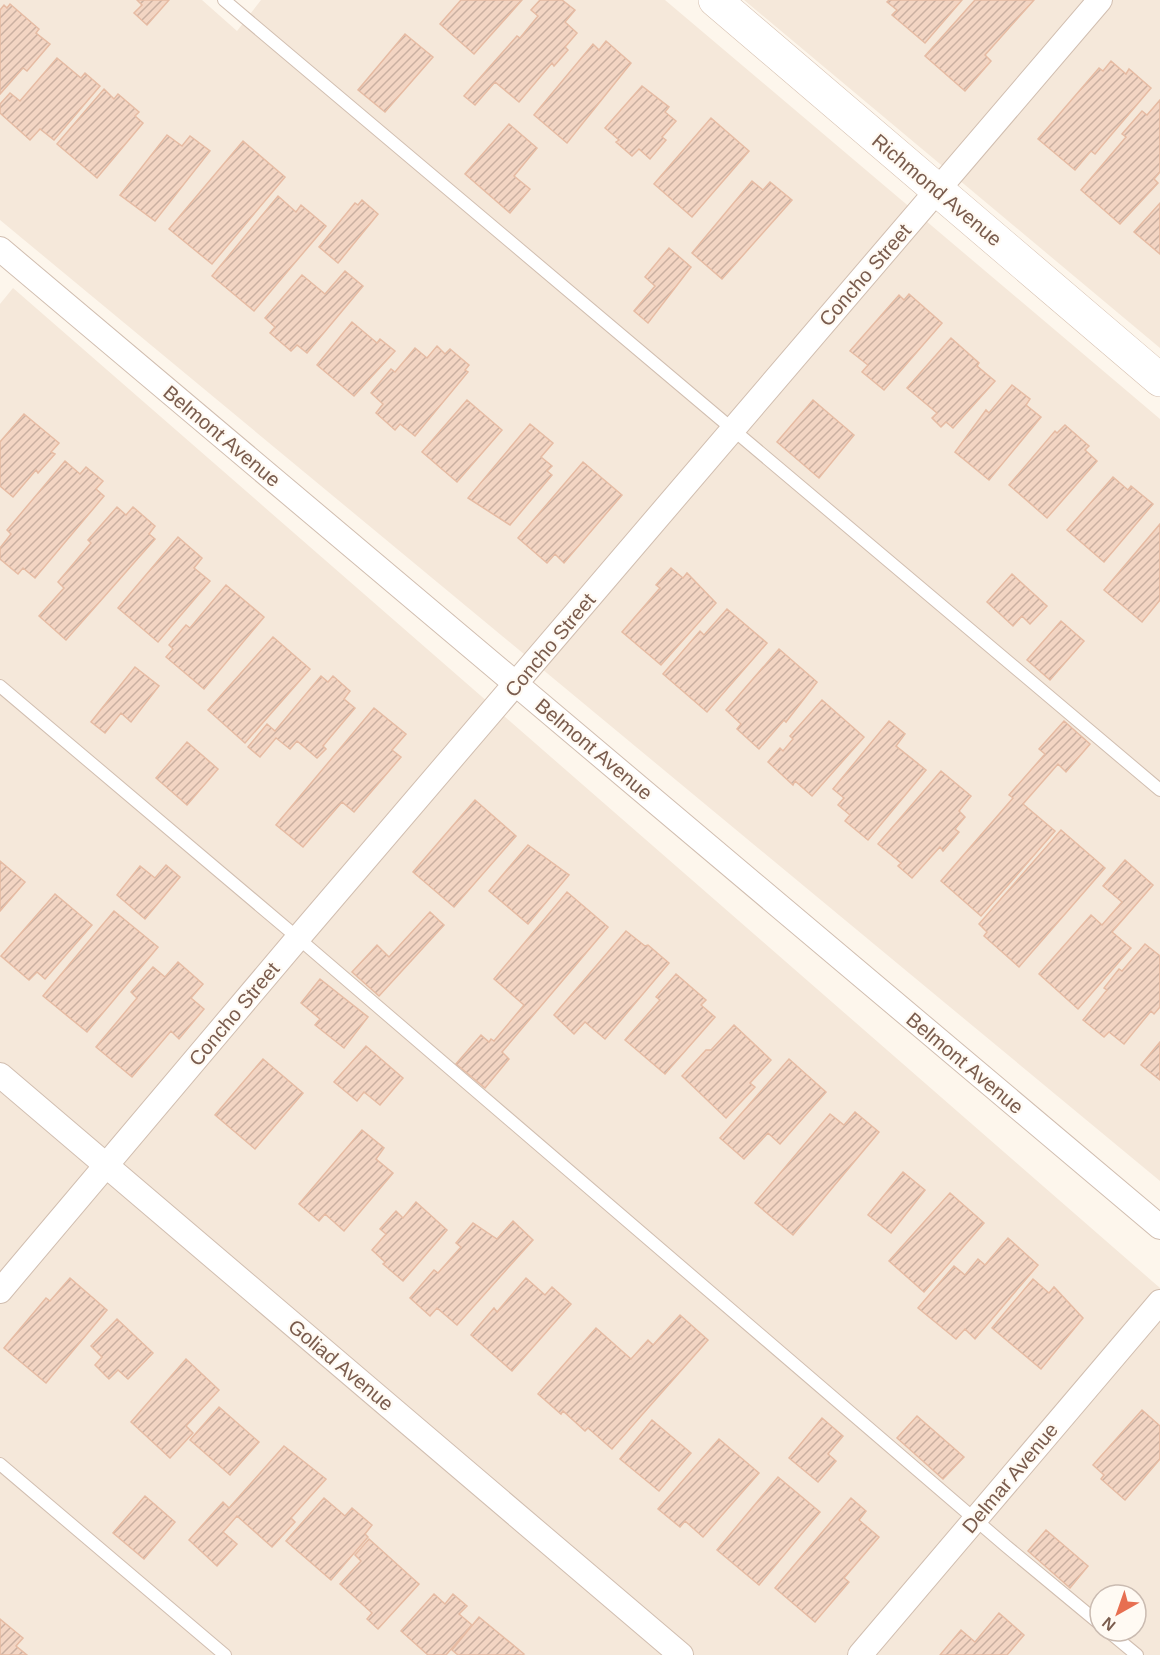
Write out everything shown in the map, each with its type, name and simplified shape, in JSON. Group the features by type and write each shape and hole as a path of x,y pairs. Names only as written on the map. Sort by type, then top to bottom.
{"street":[{"name":"Richmond Avenue","path":"715,0 1160,380"},
{"name":"Concho Street","path":"0,1291 298,938 1100,0"},
{"name":"Belmont Avenue","path":"0,249 1160,1227"},
{"name":"Goliad Avenue","path":"0,1075 681,1655"},
{"name":"Delmar Avenue","path":"860,1655 1160,1302"}],"lane":[{"path":"224,0 1160,790"},
{"path":"0,686 1088,1614"},
{"path":"0,1464 225,1655"},
{"path":"1122,1643 1137,1655"}],"shaded area":[{"path":"0,0 202,0 237,31 261,0 665,0 1160,419 1160,1181 0,220"},
{"path":"744,0 1160,0 1160,348"},
{"path":"13,288 1160,1288 1160,1655 0,1655 0,304"}],"building":[{"path":"137,0 169,0 147,25 134,13 142,5"},
{"path":"461,0 522,0 474,54 440,24"},
{"path":"540,0 562,0 575,10 565,22 577,33 565,47 568,50 554,66 552,63 519,102 495,82 475,105 464,96 517,36 520,38 538,16 531,10"},
{"path":"889,0 962,0 925,43 892,15 897,10 887,2"},
{"path":"975,0 1034,0 985,55 991,61 965,91 925,56"},
{"path":"10,4 39,29 36,33 50,44 27,71 23,68 0,94 0,10 4,5 7,8"},
{"path":"405,34 433,57 385,112 358,90"},
{"path":"606,41 631,63 567,143 534,115 593,44 599,50"},
{"path":"57,58 81,78 85,73 100,86 54,140 40,129 30,140 0,113 0,104 10,93 20,101"},
{"path":"1111,61 1126,74 1129,69 1151,88 1095,154 1091,151 1075,170 1038,139 1099,68 1103,71"},
{"path":"642,86 669,107 665,112 676,121 662,137 666,140 650,159 639,149 632,156 605,128"},
{"path":"104,89 114,99 118,94 139,112 135,116 143,123 97,178 57,144"},
{"path":"1160,100 1160,172 1154,179 1158,183 1120,224 1081,190 1126,137 1122,134 1142,111 1147,115"},
{"path":"711,118 749,151 692,217 654,184"},
{"path":"509,124 537,148 514,176 530,189 510,213 465,174"},
{"path":"167,135 182,146 190,136 210,151 155,221 120,195"},
{"path":"243,141 285,177 212,264 169,229"},
{"path":"752,181 763,190 770,182 792,200 722,279 692,253"},
{"path":"278,196 296,212 301,205 326,226 254,311 212,276"},
{"path":"362,200 378,214 338,263 319,247 355,203 358,205"},
{"path":"1160,203 1160,254 1134,232"},
{"path":"669,248 691,267 648,323 634,311 655,286 645,277"},
{"path":"345,271 363,286 307,353 297,345 291,351 270,333 275,327 265,318 302,275 325,294"},
{"path":"909,294 942,323 884,390 862,372 868,365 850,351 899,295 904,300"},
{"path":"352,322 377,343 380,339 395,351 354,396 317,365"},
{"path":"951,338 979,363 977,366 995,381 953,428 946,422 941,427 932,418 937,413 907,388"},
{"path":"437,346 445,354 450,349 469,365 465,370 468,372 415,436 400,424 395,430 376,413 383,404 371,393 391,369 395,372 415,348 427,358"},
{"path":"1012,385 1030,399 1026,405 1041,417 989,480 955,452 986,410 989,413"},
{"path":"467,400 502,430 457,482 422,452"},
{"path":"813,400 854,435 819,478 777,442"},
{"path":"24,414 59,443 51,452 55,454 38,473 36,470 13,497 0,486 0,442"},
{"path":"530,424 553,443 541,457 552,466 547,471 552,475 510,525 468,498"},
{"path":"1065,425 1089,446 1085,450 1097,461 1047,518 1009,485 1055,431 1057,433"},
{"path":"65,461 80,474 86,467 103,481 96,489 104,496 35,578 23,568 18,574 0,559 0,548 11,534 7,530"},
{"path":"583,462 622,495 564,563 555,554 547,563 518,538"},
{"path":"1113,477 1128,490 1131,486 1153,504 1104,562 1067,530"},
{"path":"117,507 126,515 133,507 155,526 149,534 155,539 66,640 39,616 64,588 58,582 91,543 88,540"},
{"path":"1160,524 1160,600 1142,622 1104,590"},
{"path":"178,537 202,558 194,568 210,581 158,642 118,608"},
{"path":"671,568 683,578 687,573 716,603 661,665 622,632 660,588 656,585"},
{"path":"1012,574 1047,606 1030,624 1022,616 1013,626 987,602"},
{"path":"226,585 264,617 204,689 166,657 173,649 169,645 186,625 190,628"},
{"path":"727,609 767,643 707,712 663,674 700,631 704,635"},
{"path":"1061,621 1084,641 1050,680 1027,660"},
{"path":"273,637 310,669 245,743 208,710"},
{"path":"779,649 817,682 786,722 784,720 759,749 737,729 741,724 726,710"},
{"path":"135,667 159,686 131,722 121,713 105,733 91,722"},
{"path":"321,676 328,682 333,676 350,691 344,699 355,708 323,746 326,749 317,758 297,741 290,749 276,738 260,757 248,747 267,724 275,731"},
{"path":"822,700 864,737 812,796 795,781 793,785 768,762 780,748 783,751 793,739 790,736"},
{"path":"374,708 406,734 392,750 401,757 354,812 342,802 303,847 276,825"},
{"path":"889,721 905,734 896,746 926,770 868,840 845,821 850,815 838,805 844,798 833,789"},
{"path":"1064,721 1090,744 1066,772 1058,764 1023,804 1055,831 981,916 941,881 1013,798 1009,795 1045,754 1039,749"},
{"path":"187,742 218,769 187,805 156,778"},
{"path":"941,771 971,796 959,811 965,817 955,829 959,832 943,851 940,847 912,878 898,866 901,863 878,844"},
{"path":"475,800 516,836 454,907 413,872"},
{"path":"1061,830 1105,868 1019,967 984,936 987,932 979,924"},
{"path":"528,845 569,875 528,924 489,891"},
{"path":"1125,860 1153,885 1112,932 1131,948 1078,1009 1039,974 1091,915 1102,925 1122,902 1103,886"},
{"path":"0,861 25,882 0,911"},
{"path":"166,865 180,877 145,919 117,895 140,866 155,878"},
{"path":"567,892 608,927 502,1052 509,1059 485,1088 456,1064 481,1035 489,1042 491,1039 494,1041 524,1005 494,979"},
{"path":"55,894 92,925 45,979 37,972 29,980 1,956"},
{"path":"114,911 158,947 87,1032 43,996"},
{"path":"430,912 444,925 379,996 352,972 377,945 389,957"},
{"path":"626,931 645,946 648,945 669,963 605,1039 585,1022 574,1034 554,1015"},
{"path":"1145,944 1160,956 1160,1007 1154,1014 1151,1011 1124,1044 1109,1032 1104,1037 1083,1020 1107,990 1104,988 1119,969 1122,971"},
{"path":"178,962 203,984 191,998 204,1009 179,1039 171,1031 132,1077 96,1047 137,998 131,992 153,967 165,977"},
{"path":"676,974 706,1000 701,1005 715,1017 665,1074 625,1040 660,1000 656,997"},
{"path":"320,979 368,1017 344,1048 315,1025 320,1019 301,1003"},
{"path":"734,1025 771,1060 750,1083 755,1087 726,1118 682,1076"},
{"path":"1160,1042 1160,1080 1141,1065"},
{"path":"366,1046 403,1078 380,1105 364,1092 357,1101 334,1082"},
{"path":"263,1059 303,1093 255,1149 215,1115"},
{"path":"789,1059 826,1092 780,1144 768,1133 744,1159 720,1138"},
{"path":"855,1112 879,1132 793,1235 755,1203 830,1114 844,1125"},
{"path":"362,1130 384,1148 376,1159 393,1173 344,1231 325,1214 319,1221 299,1204"},
{"path":"903,1172 925,1190 891,1233 868,1215"},
{"path":"950,1193 984,1223 924,1292 889,1261"},
{"path":"416,1202 447,1230 403,1281 383,1264 385,1262 372,1250 386,1234 380,1229 396,1211 403,1218"},
{"path":"513,1221 533,1240 457,1325 437,1308 430,1316 410,1298 434,1270 438,1273 461,1247 456,1243 473,1223 497,1239"},
{"path":"1008,1238 1038,1265 975,1339 965,1329 956,1339 918,1308 954,1266 965,1275 978,1259 985,1265"},
{"path":"70,1278 107,1310 46,1383 4,1348 46,1298 50,1301"},
{"path":"526,1278 545,1295 552,1287 571,1304 512,1371 471,1335 494,1308 497,1312"},
{"path":"1033,1279 1049,1293 1054,1287 1083,1318 1041,1369 992,1328"},
{"path":"680,1315 708,1340 612,1449 588,1428 585,1431 563,1411 561,1414 538,1394 596,1328 631,1359 648,1340 653,1345"},
{"path":"117,1319 153,1353 128,1379 118,1370 109,1379 95,1365 102,1357 91,1346"},
{"path":"186,1359 219,1390 186,1426 193,1433 170,1458 131,1422"},
{"path":"219,1407 259,1442 230,1475 190,1440"},
{"path":"1142,1410 1160,1426 1160,1459 1125,1500 1101,1479 1104,1475 1093,1465"},
{"path":"917,1416 964,1457 943,1479 897,1438"},
{"path":"822,1418 843,1436 828,1454 836,1461 818,1482 789,1458"},
{"path":"652,1420 691,1453 659,1491 620,1459"},
{"path":"719,1439 759,1473 703,1537 685,1521 680,1527 658,1509"},
{"path":"284,1446 326,1479 291,1518 295,1522 272,1547 237,1516 223,1532 237,1544 217,1566 189,1540 223,1502 229,1508"},
{"path":"778,1477 820,1512 759,1585 717,1550"},
{"path":"145,1496 175,1522 144,1559 113,1533"},
{"path":"324,1498 345,1516 352,1508 372,1525 365,1534 368,1537 331,1580 286,1541"},
{"path":"851,1498 866,1511 859,1520 879,1537 844,1578 849,1582 815,1622 775,1588"},
{"path":"1046,1530 1088,1566 1070,1588 1028,1551"},
{"path":"369,1539 419,1584 378,1629 367,1619 372,1613 340,1584 361,1561 355,1555"},
{"path":"434,1594 445,1604 453,1594 467,1606 459,1614 472,1625 446,1655 428,1655 401,1631"},
{"path":"999,1613 1024,1635 1007,1655 940,1655 961,1630 975,1642"},
{"path":"479,1617 524,1654 458,1655 452,1650"},
{"path":"0,1619 23,1638 16,1646 27,1655 0,1655"}]}
